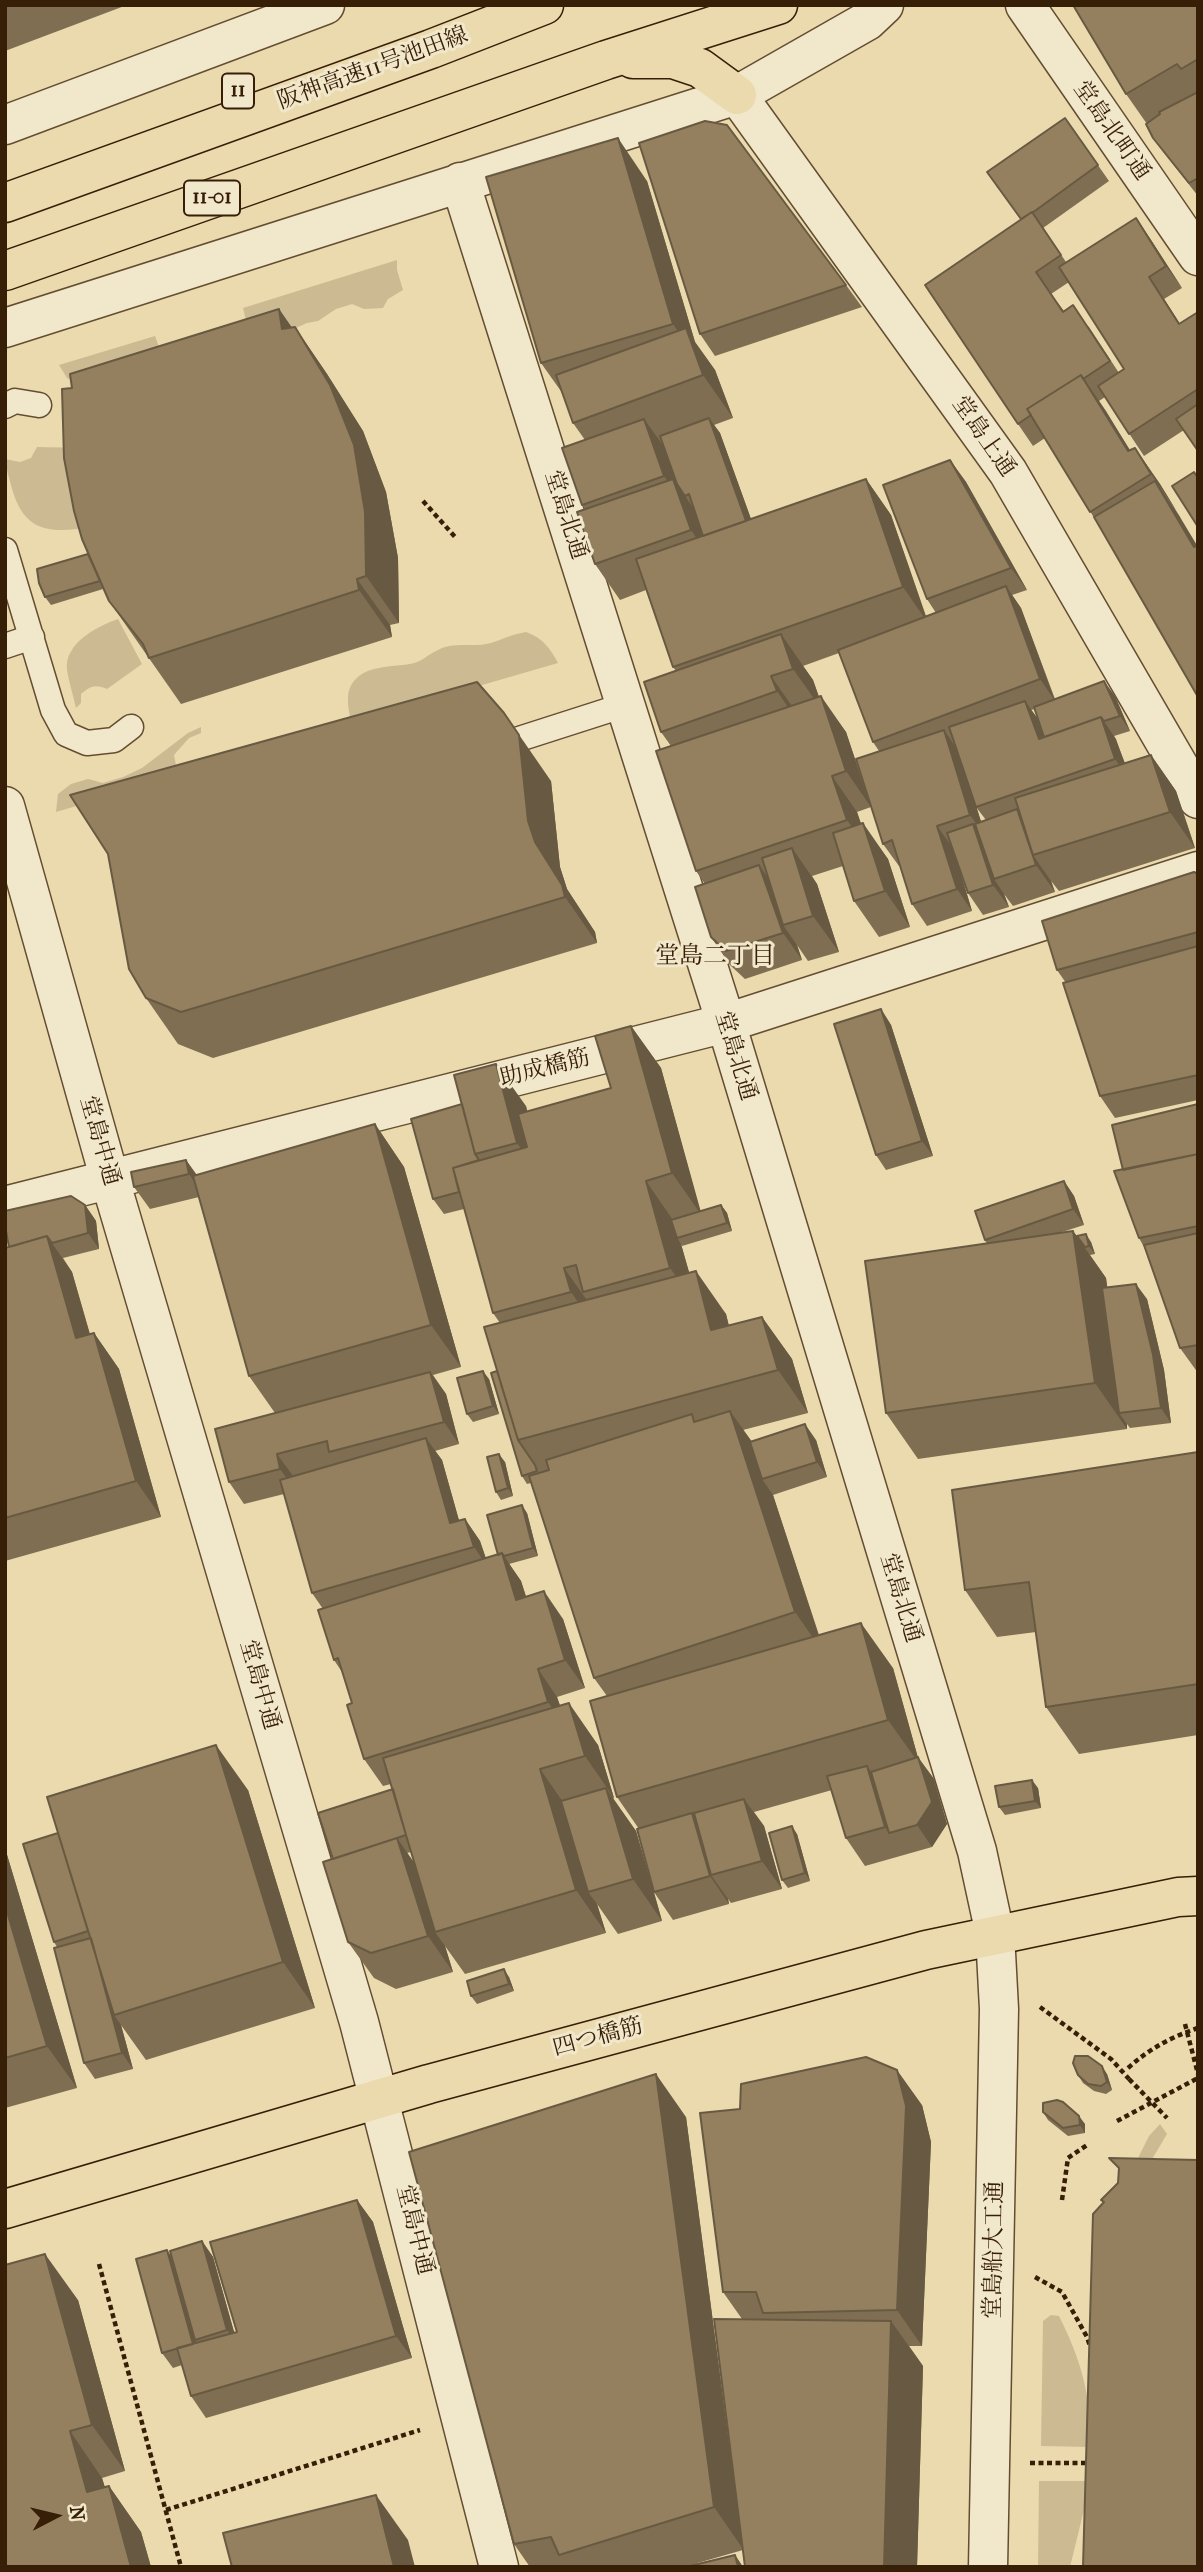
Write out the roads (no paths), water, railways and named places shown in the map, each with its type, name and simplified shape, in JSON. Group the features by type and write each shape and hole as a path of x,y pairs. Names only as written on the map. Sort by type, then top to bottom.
{"main road":[{"name":"阪神高速11号池田線","path":"5,203 427,36 471,5"},
{"path":"427,36 483,5"},
{"name":"阪神高速11号池田線","path":"5,177 427,36 544,5"},
{"path":"427,36 570,5"},
{"name":"11-01","path":"606,60 668,20 684,5"},
{"name":"11-01","path":"5,271 606,60 778,5"},
{"name":"11-01","path":"606,60 673,59 701,68 737,95"},
{"name":"四つ橋筋","path":"5,2209 379,2099 872,1964 995,1934 1178,1897 1198,1896"}],"street":[{"path":"5,125 325,5"},
{"path":"5,328 737,95 867,21 884,5"},
{"name":"堂島北町通","path":"1025,5 1198,256"},
{"name":"堂島上通","path":"737,95 1009,472 1198,799"},
{"name":"堂島北通","path":"460,182 726,1023 977,1851 995,1934"},
{"name":"堂島中通","path":"5,806 110,1180 359,2022 499,2567"},
{"name":"助成橋筋","path":"5,1206 726,1023 1198,871"},
{"name":"堂島船大工通","path":"988,2567 999,2009 995,1934"}],"lane":[{"path":"5,405 15,401 39,405"},
{"path":"5,550 53,710 66,734 87,743 114,740 131,727"},
{"path":"5,646 32,637"},
{"path":"519,739 625,705"}],"district":[{"name":"堂島二丁目","path":"715,957"}]}
